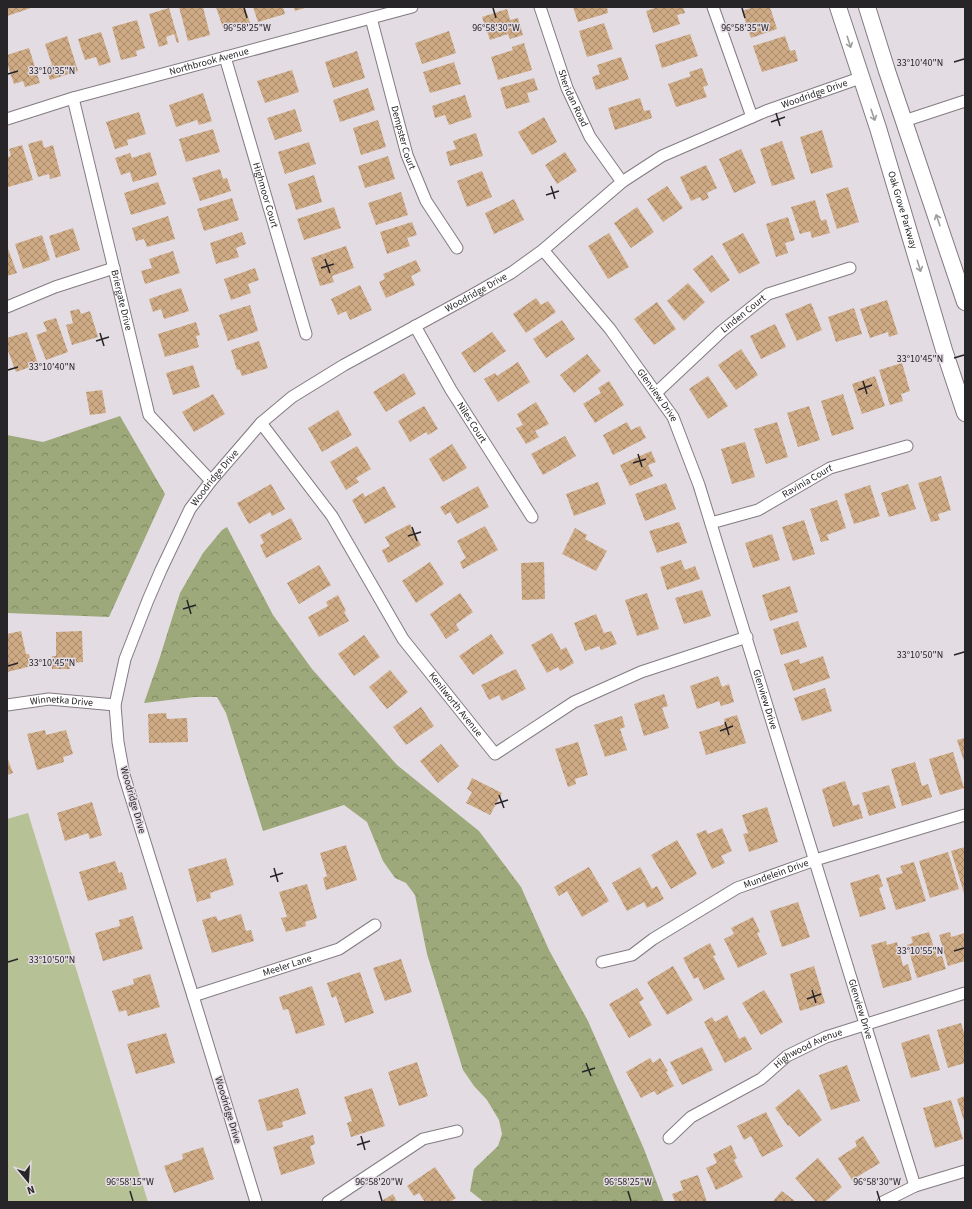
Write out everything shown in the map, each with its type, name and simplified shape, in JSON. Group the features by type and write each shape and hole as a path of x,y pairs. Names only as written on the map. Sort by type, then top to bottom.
{"main road":[{"name":"Oak Grove Parkway","path":"838,7 860,78 878,128 944,350 965,413"},
{"path":"867,7 965,302"},
{"path":"860,78 887,71"}],"street":[{"name":"Northbrook Avenue","path":"7,119 73,98 412,7"},
{"name":"Sheridan Road","path":"540,7 567,88 590,137 622,182"},
{"path":"714,7 752,117"},
{"name":"Dempster Court","path":"371,18 407,155 426,201 457,248"},
{"name":"Highmoor Court","path":"225,57 306,334"},
{"name":"Woodridge Drive","path":"256,1202 194,996 124,775 118,742 115,705 125,659 161,570 190,509 211,481 261,423 292,397 344,365 511,273 543,250 622,182 662,156 766,111 860,78"},
{"name":"Briergate Drive","path":"73,98 149,415 211,481"},
{"path":"904,121 965,101"},
{"name":"Glenview Drive","path":"543,250 610,329 674,417 699,485 747,637 915,1186"},
{"path":"7,307 55,287 114,268"},
{"name":"Linden Court","path":"656,393 722,331 768,294 850,268"},
{"name":"Niles Court","path":"415,326 451,390 532,517"},
{"name":"Kenilworth Avenue","path":"261,423 332,516 403,639 494,754 574,702 641,672 747,637"},
{"name":"Ravinia Court","path":"711,523 758,510 830,468 907,446"},
{"name":"Winnetka Drive","path":"7,705 49,699 115,705"},
{"name":"Mundelein Drive","path":"602,962 632,955 653,939 736,888 815,860 965,815"},
{"name":"Meeler Lane","path":"194,996 339,949 375,925"},
{"name":"Highwood Avenue","path":"669,1138 691,1117 760,1079 787,1056 826,1037 965,992"},
{"path":"328,1202 423,1138 457,1131"},
{"path":"883,1202 915,1186 965,1172"}],"green space":[{"path":"120,416 165,494 109,617 7,613 7,435 43,442"},
{"path":"227,527 273,615 312,669 397,765 479,831 521,887 549,950 588,1021 644,1149 664,1202 484,1202 470,1191 474,1169 498,1146 502,1134 499,1120 487,1100 474,1086 463,1070 427,954 415,895 406,883 395,878 383,861 367,822 344,805 263,831 226,713 217,697 194,697 144,703 180,593 203,553 222,530"},
{"path":"28,813 148,1202 7,1202 7,819"}],"building":[{"path":"7,7 34,7 7,16"},
{"path":"179,7 203,7 210,35 188,41"},
{"path":"216,7 245,7 250,23 224,31"},
{"path":"253,7 283,7 285,14 258,22"},
{"path":"294,7 308,7 295,11"},
{"path":"573,7 607,7 608,13 578,22"},
{"path":"658,7 683,7 685,13 677,15 680,24 653,33 646,11"},
{"path":"754,7 770,7 777,29 751,38 742,11"},
{"path":"169,8 179,42 177,43 174,34 166,37 168,44 159,47 149,14"},
{"path":"507,9 510,20 518,18 523,35 510,39 508,34 490,40 482,17"},
{"path":"137,20 145,48 136,51 137,56 121,60 112,27"},
{"path":"604,23 613,49 587,57 579,31"},
{"path":"449,31 456,53 422,64 415,43"},
{"path":"101,32 111,62 99,66 96,57 85,60 78,39"},
{"path":"690,34 698,56 662,68 655,45"},
{"path":"67,36 78,71 50,80 45,67 52,65 45,44"},
{"path":"785,36 790,51 795,50 798,61 762,72 753,46"},
{"path":"524,43 532,70 498,80 491,57 513,50 512,47"},
{"path":"29,48 40,83 25,87 23,81 14,84 7,63 7,55"},
{"path":"357,51 365,78 333,88 325,62"},
{"path":"621,57 629,79 596,90 592,77 600,74 597,65"},
{"path":"454,62 461,84 430,93 423,72"},
{"path":"702,68 708,85 703,87 707,97 676,107 668,84 691,76 689,72"},
{"path":"292,70 299,92 265,103 257,81"},
{"path":"534,78 538,90 527,93 530,102 506,109 500,88"},
{"path":"368,88 375,110 340,122 333,100"},
{"path":"203,93 212,121 199,125 197,120 176,127 169,105"},
{"path":"465,95 472,117 449,125 445,115 435,118 432,106"},
{"path":"640,98 644,111 650,110 652,118 615,130 608,108"},
{"path":"295,109 302,131 275,140 267,118"},
{"path":"139,112 146,134 127,140 128,145 115,149 106,122"},
{"path":"544,117 557,142 532,155 518,132"},
{"path":"378,120 386,147 361,155 353,128"},
{"path":"213,129 220,152 186,162 179,139"},
{"path":"822,130 833,167 811,174 800,137"},
{"path":"476,133 483,156 450,166 446,152 456,149 453,141"},
{"path":"42,140 44,148 53,145 61,176 50,179 49,174 38,177 28,144"},
{"path":"782,141 795,179 772,186 760,149"},
{"path":"309,142 316,164 285,174 278,152"},
{"path":"22,145 33,180 8,187 7,157 11,156 9,149"},
{"path":"741,149 756,183 734,193 719,159"},
{"path":"150,152 157,175 133,182 130,172 121,175 115,158 130,153 132,158"},
{"path":"565,152 577,171 557,184 545,165"},
{"path":"388,156 395,179 365,188 358,166"},
{"path":"706,165 717,188 707,193 709,198 702,201 700,197 691,201 680,177"},
{"path":"220,169 223,179 227,178 231,191 200,201 192,178"},
{"path":"482,171 492,197 467,207 457,181"},
{"path":"314,175 322,202 296,210 288,184"},
{"path":"158,182 166,204 131,215 124,193"},
{"path":"667,186 683,208 663,222 647,199"},
{"path":"848,187 859,222 837,229 826,194"},
{"path":"401,192 408,215 376,225 368,203"},
{"path":"232,198 239,220 204,231 197,209"},
{"path":"514,199 524,220 494,234 485,213"},
{"path":"815,200 821,221 826,219 830,233 812,238 810,231 800,234 791,207"},
{"path":"334,207 341,228 304,240 297,219"},
{"path":"637,207 654,232 631,248 614,223"},
{"path":"168,216 175,239 147,247 144,239 136,241 132,228"},
{"path":"788,217 795,240 785,243 788,253 776,257 766,224"},
{"path":"412,222 417,235 407,238 410,246 387,254 380,232"},
{"path":"73,228 80,250 56,258 49,236"},
{"path":"242,232 246,244 236,248 239,257 216,264 210,243"},
{"path":"609,233 629,267 608,279 588,246"},
{"path":"743,233 760,263 739,274 722,244"},
{"path":"42,235 50,260 23,269 15,244"},
{"path":"7,246 17,273 7,276"},
{"path":"346,246 354,268 332,276 334,282 320,286 311,258"},
{"path":"173,251 180,273 145,284 141,271 152,268 149,259"},
{"path":"712,255 730,280 711,293 693,269"},
{"path":"416,260 421,271 411,276 415,285 386,298 379,282 385,279 383,274"},
{"path":"255,268 259,280 248,284 251,293 231,300 224,279"},
{"path":"688,283 705,302 684,321 667,301"},
{"path":"360,285 372,310 350,320 346,311 338,315 331,299"},
{"path":"181,288 189,311 164,319 161,309 153,312 149,299"},
{"path":"536,298 541,305 548,301 556,312 526,333 513,314"},
{"path":"887,300 898,334 889,337 888,332 870,338 860,309"},
{"path":"657,302 676,329 654,345 634,319"},
{"path":"811,303 822,330 797,341 785,314"},
{"path":"250,305 258,331 228,341 219,315"},
{"path":"854,308 862,334 836,342 828,317"},
{"path":"79,309 81,314 90,311 98,337 72,345 66,325 73,323 70,311"},
{"path":"56,318 68,352 46,360 36,335 47,331 43,322"},
{"path":"562,320 575,339 546,358 533,339"},
{"path":"196,322 200,335 196,336 199,347 165,357 158,334"},
{"path":"775,324 786,347 761,359 750,336"},
{"path":"27,332 38,364 16,372 7,348 7,338"},
{"path":"492,332 506,351 474,373 461,353"},
{"path":"259,341 268,368 242,376 239,369 237,370 231,350"},
{"path":"741,349 758,375 736,390 718,365"},
{"path":"587,354 601,371 574,393 560,375"},
{"path":"518,362 530,382 498,402 484,379 495,373 497,376"},
{"path":"902,363 910,391 901,394 903,401 890,405 879,370"},
{"path":"193,365 200,387 173,395 166,373"},
{"path":"404,373 416,394 386,412 373,392"},
{"path":"708,376 728,406 708,419 689,389"},
{"path":"875,376 885,406 862,414 852,384"},
{"path":"609,381 624,405 595,423 583,404 601,393 598,388"},
{"path":"102,390 106,413 90,415 86,392"},
{"path":"213,394 225,414 194,432 182,412"},
{"path":"843,394 854,429 832,436 821,401"},
{"path":"536,402 549,424 535,431 539,437 526,444 516,428 523,425 517,414"},
{"path":"424,406 438,429 428,435 426,432 410,442 398,421"},
{"path":"809,406 820,440 798,447 787,413"},
{"path":"338,410 352,435 322,452 308,428"},
{"path":"627,422 631,430 640,426 646,438 613,455 603,435"},
{"path":"777,422 788,457 766,464 754,429"},
{"path":"565,436 576,456 543,475 531,454"},
{"path":"745,442 755,477 732,484 721,449"},
{"path":"452,444 467,468 443,482 429,459"},
{"path":"357,446 371,469 356,478 359,482 346,490 330,462"},
{"path":"651,451 656,462 648,465 653,476 630,486 620,465"},
{"path":"941,476 951,510 938,514 940,520 931,522 918,483"},
{"path":"598,482 606,504 574,516 566,494"},
{"path":"666,483 676,509 645,521 635,494"},
{"path":"271,484 285,509 272,516 270,512 249,524 237,503"},
{"path":"908,484 916,509 889,517 881,493"},
{"path":"870,485 880,516 854,524 844,494"},
{"path":"384,486 396,507 365,524 352,500 363,493 365,497"},
{"path":"478,486 489,507 457,524 450,512 445,515 440,507"},
{"path":"837,500 846,528 827,535 829,540 821,542 810,509"},
{"path":"291,518 302,539 266,558 260,545 264,543 260,535"},
{"path":"804,520 815,554 793,561 782,527"},
{"path":"679,522 687,543 657,553 649,531"},
{"path":"410,524 421,545 388,563 382,550 390,546 385,537"},
{"path":"485,526 498,550 463,569 460,562 466,558 457,541"},
{"path":"575,528 587,535 585,539 607,551 596,571 562,554"},
{"path":"772,534 780,560 753,568 745,543"},
{"path":"681,560 685,570 695,566 700,579 667,590 660,567"},
{"path":"430,562 444,584 416,603 402,581"},
{"path":"544,562 545,599 522,600 521,563"},
{"path":"319,565 331,585 299,604 287,583"},
{"path":"790,586 798,612 770,621 762,595"},
{"path":"702,590 711,616 684,624 675,598"},
{"path":"460,593 473,612 456,624 459,630 446,639 430,614"},
{"path":"647,593 659,629 637,636 625,600"},
{"path":"338,595 349,621 319,637 308,617 328,606 326,602"},
{"path":"596,614 604,633 611,631 617,644 601,650 599,646 585,651 574,623"},
{"path":"798,621 807,647 781,655 773,629"},
{"path":"21,631 26,654 29,654 32,666 7,672 7,634"},
{"path":"82,631 83,662 70,663 70,669 52,669 52,656 56,656 56,632"},
{"path":"552,633 561,650 566,647 574,663 560,671 558,667 547,673 531,645"},
{"path":"491,634 504,653 473,675 459,656"},
{"path":"364,635 380,657 354,676 338,654"},
{"path":"823,656 830,678 793,691 784,664 799,659 800,664"},
{"path":"516,669 526,689 502,701 499,695 489,700 481,685"},
{"path":"390,670 408,692 387,709 369,687"},
{"path":"718,676 722,687 729,684 734,702 721,706 719,701 697,709 690,686"},
{"path":"825,688 832,711 802,721 794,698"},
{"path":"664,694 668,706 662,708 669,728 644,736 634,704"},
{"path":"421,707 434,726 406,745 393,727"},
{"path":"166,713 167,719 187,718 188,742 149,743 148,714"},
{"path":"737,715 746,743 706,755 699,732 725,724 724,719"},
{"path":"622,716 625,727 620,729 627,750 605,757 594,725"},
{"path":"45,730 46,735 66,730 73,754 63,757 64,762 37,770 27,734"},
{"path":"965,738 965,764 957,740"},
{"path":"578,742 588,775 575,779 576,784 568,787 555,749"},
{"path":"441,744 459,766 438,783 420,761"},
{"path":"953,752 964,788 940,795 929,759"},
{"path":"7,757 13,773 7,775"},
{"path":"915,762 922,786 928,784 932,797 902,806 891,769"},
{"path":"472,778 502,793 490,815 466,803 472,792 467,789"},
{"path":"845,781 853,806 859,804 863,818 833,827 822,789"},
{"path":"889,785 896,808 869,816 862,793"},
{"path":"92,802 102,835 90,839 88,833 65,841 57,813"},
{"path":"767,807 778,842 749,852 743,834 748,833 742,815"},
{"path":"722,828 732,851 721,856 725,863 712,869 696,834 706,830 708,834"},
{"path":"677,840 697,874 671,889 651,855"},
{"path":"346,845 357,880 326,890 323,878 327,876 320,853"},
{"path":"965,847 965,892 964,893 951,851"},
{"path":"948,852 959,889 930,898 919,861"},
{"path":"226,858 234,885 210,893 211,898 197,902 188,869"},
{"path":"115,861 119,873 122,872 127,889 88,901 79,872"},
{"path":"914,862 926,901 896,910 886,878 903,873 900,866"},
{"path":"589,867 609,901 582,917 567,891 559,896 554,887"},
{"path":"640,867 652,889 657,886 664,899 647,908 644,902 627,911 612,883"},
{"path":"879,874 883,886 879,888 886,909 860,917 850,883"},
{"path":"307,884 317,918 305,922 306,926 286,932 281,918 287,917 279,892"},
{"path":"798,902 810,937 782,947 770,911"},
{"path":"241,914 246,931 251,930 254,941 212,953 202,920 216,916 218,921"},
{"path":"133,916 143,949 103,961 95,933 120,926 119,920"},
{"path":"753,917 760,932 757,933 767,954 738,968 724,939 734,934 731,928"},
{"path":"929,932 937,957 942,956 946,969 917,978 907,945 913,943 911,937"},
{"path":"950,932 951,937 965,933 965,961 948,966 939,935"},
{"path":"886,941 887,945 897,942 903,966 908,964 912,980 883,988 871,945"},
{"path":"710,943 716,955 713,956 725,979 704,990 698,977 694,979 683,958"},
{"path":"401,959 412,992 385,1001 373,968"},
{"path":"673,966 693,1000 667,1015 647,982"},
{"path":"814,966 825,1003 800,1011 790,974"},
{"path":"360,972 374,1013 345,1023 336,996 332,998 327,983"},
{"path":"150,974 160,1007 128,1016 126,1010 119,1012 112,991 134,984 133,979"},
{"path":"312,986 325,1025 296,1034 288,1009 283,1010 279,997"},
{"path":"637,988 644,999 639,1002 652,1025 629,1038 609,1004"},
{"path":"764,990 783,1022 761,1035 742,1003"},
{"path":"727,1015 739,1039 745,1036 752,1049 725,1063 704,1022 712,1017 715,1022"},
{"path":"961,1023 965,1036 965,1063 948,1068 937,1030"},
{"path":"166,1033 175,1063 136,1074 127,1044"},
{"path":"929,1034 940,1070 911,1078 901,1043"},
{"path":"702,1047 713,1070 682,1085 670,1062"},
{"path":"650,1058 653,1063 660,1058 668,1071 666,1072 674,1086 657,1095 654,1091 641,1098 626,1072"},
{"path":"417,1062 428,1096 399,1106 388,1072"},
{"path":"847,1065 860,1101 831,1110 819,1075"},
{"path":"298,1088 306,1114 282,1122 283,1127 267,1131 258,1100"},
{"path":"372,1088 385,1126 351,1137 347,1123 352,1121 344,1097"},
{"path":"799,1089 822,1120 799,1137 789,1125 788,1126 775,1108"},
{"path":"965,1096 965,1124 957,1099"},
{"path":"951,1100 963,1139 935,1148 923,1108"},
{"path":"766,1112 783,1146 762,1157 751,1136 744,1140 737,1126"},
{"path":"313,1135 315,1144 310,1146 315,1164 281,1175 273,1147"},
{"path":"863,1136 880,1163 852,1180 838,1158 857,1146 855,1141"},
{"path":"731,1145 737,1158 734,1160 743,1177 716,1190 706,1168 717,1163 713,1154"},
{"path":"203,1147 214,1179 174,1193 164,1166 183,1159 182,1154"},
{"path":"818,1158 842,1187 825,1202 816,1202 795,1178"},
{"path":"435,1167 456,1198 450,1202 425,1202 419,1193 414,1196 407,1186"},
{"path":"698,1175 707,1202 675,1202 672,1194 683,1190 680,1181"},
{"path":"782,1191 796,1202 772,1202"},
{"path":"393,1194 397,1202 380,1202"}]}
